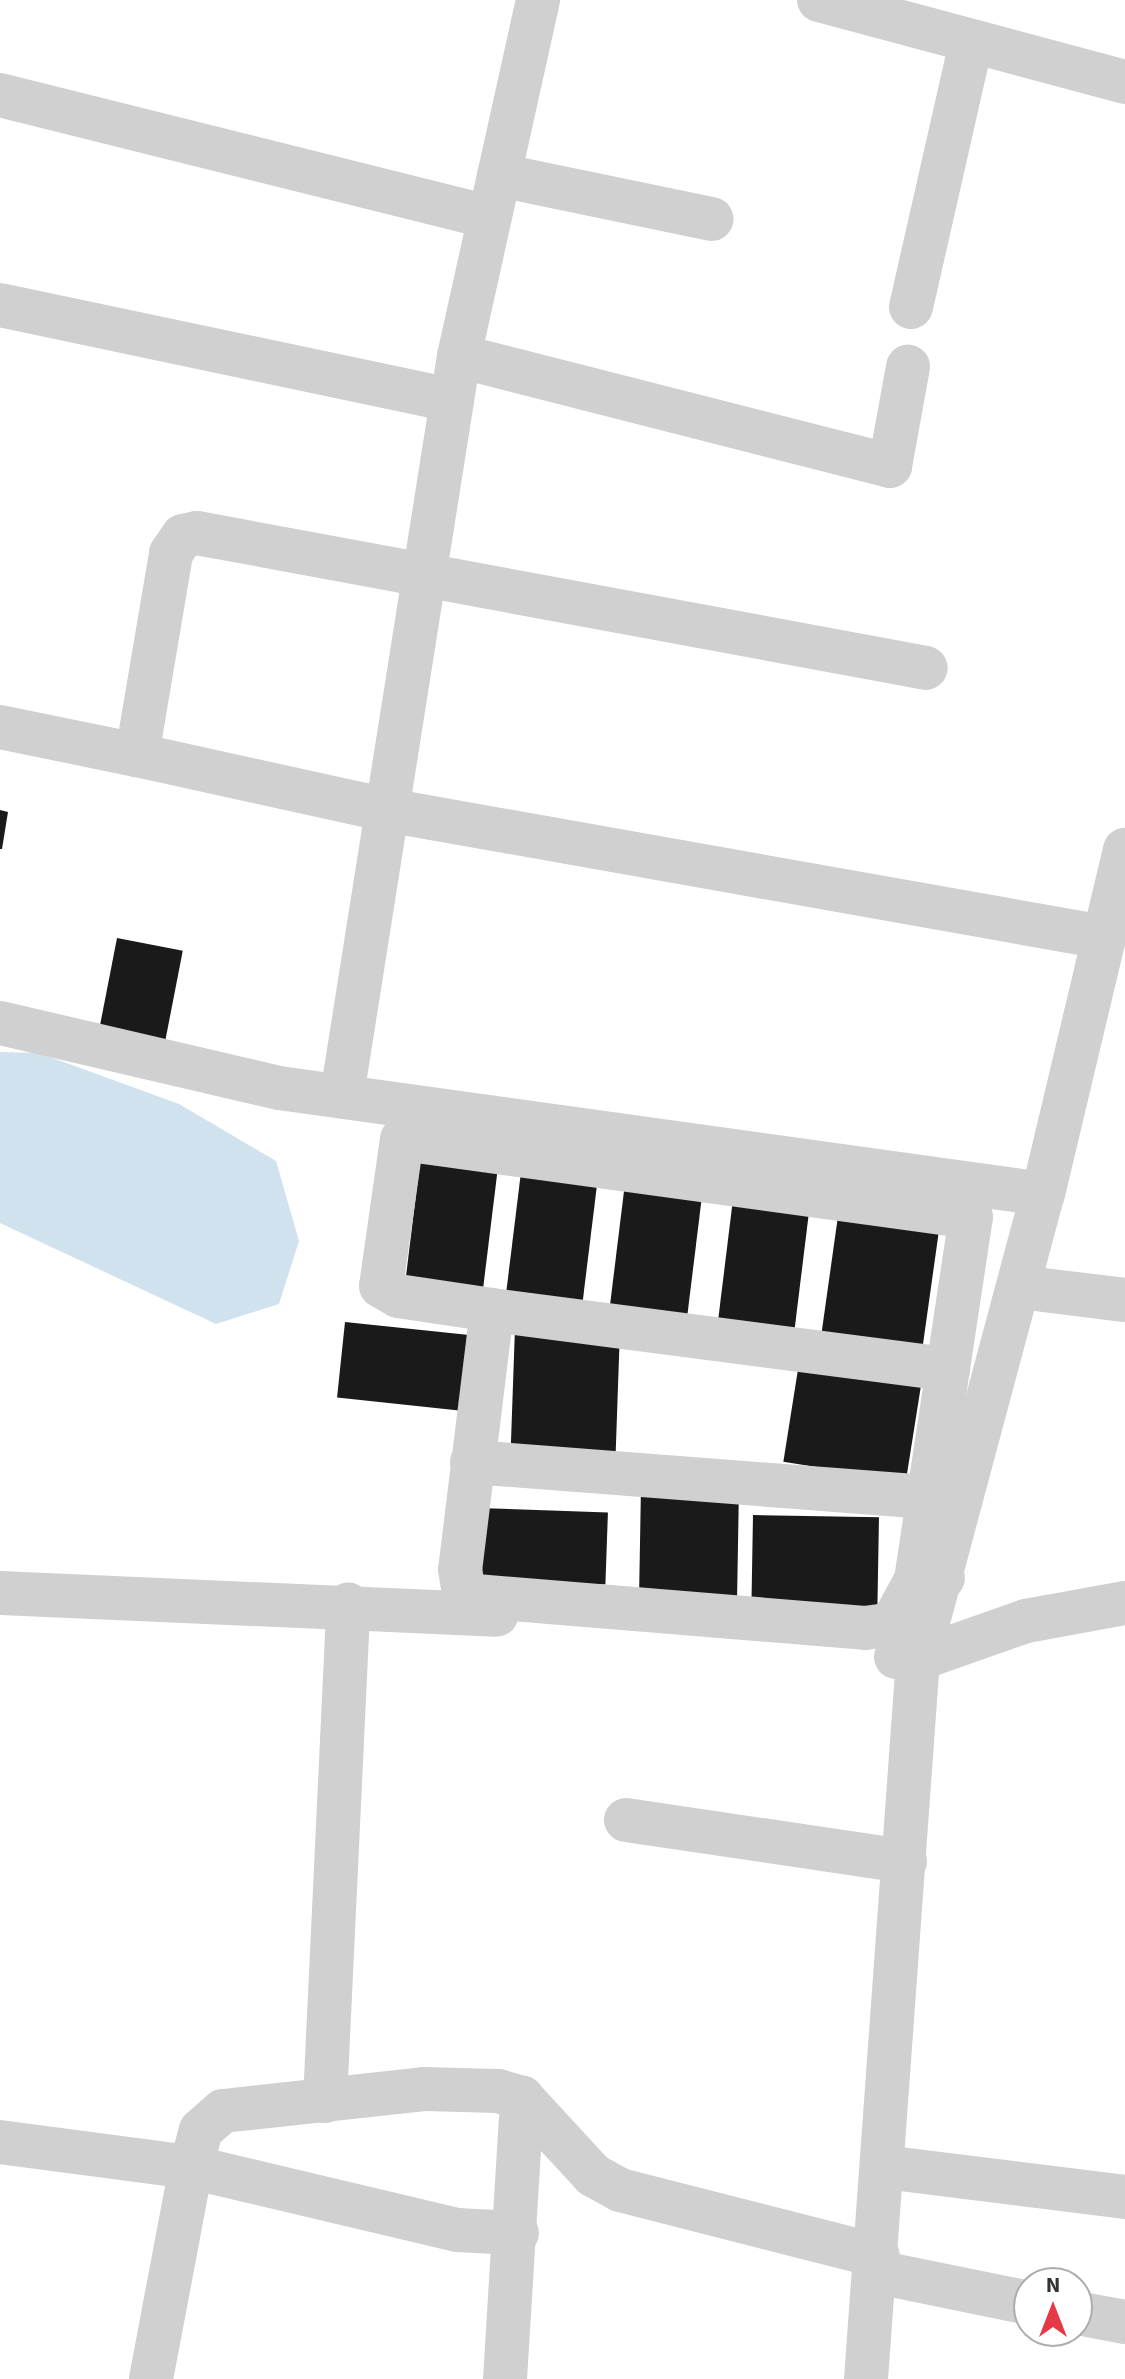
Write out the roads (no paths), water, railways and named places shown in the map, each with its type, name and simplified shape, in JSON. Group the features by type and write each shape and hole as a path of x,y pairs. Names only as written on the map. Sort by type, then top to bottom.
{"street":[{"path":"342,1095 459,356 538,0"},
{"path":"819,0 1125,82"},
{"path":"911,307 971,43"},
{"path":"0,95 489,217"},
{"path":"499,175 712,219"},
{"path":"0,305 452,400"},
{"path":"459,356 890,466 908,367"},
{"path":"137,755 171,553 183,536 926,668"},
{"path":"0,727 387,810 1103,937"},
{"path":"492,1310 460,1569 464,1595 865,1628 892,1624 930,1579 1019,1287 1125,850"},
{"path":"0,1023 227,1078 1043,1194"},
{"path":"866,2379 877,2264 918,1659 930,1579 931,1497 971,1217 402,1139 381,1286 398,1296 948,1369"},
{"path":"1019,1287 1125,1300"},
{"path":"472,1462 931,1497"},
{"path":"0,1593 348,1605 918,1659 1041,1617 1125,1603"},
{"path":"325,2101 348,1605"},
{"path":"626,1820 905,1861"},
{"path":"151,2379 191,2167 210,2117 424,2089 522,2098 593,2175 620,2190 877,2264 1013,2299"},
{"path":"505,2379 517,2233 522,2098"},
{"path":"0,2142 191,2167 457,2230 517,2233"},
{"path":"884,2167 1125,2197"},
{"path":"1093,2316 1125,2322"}],"water":[{"path":"0,1052 39,1053 179,1104 276,1161 299,1241 279,1304 216,1324 0,1223"}]}
